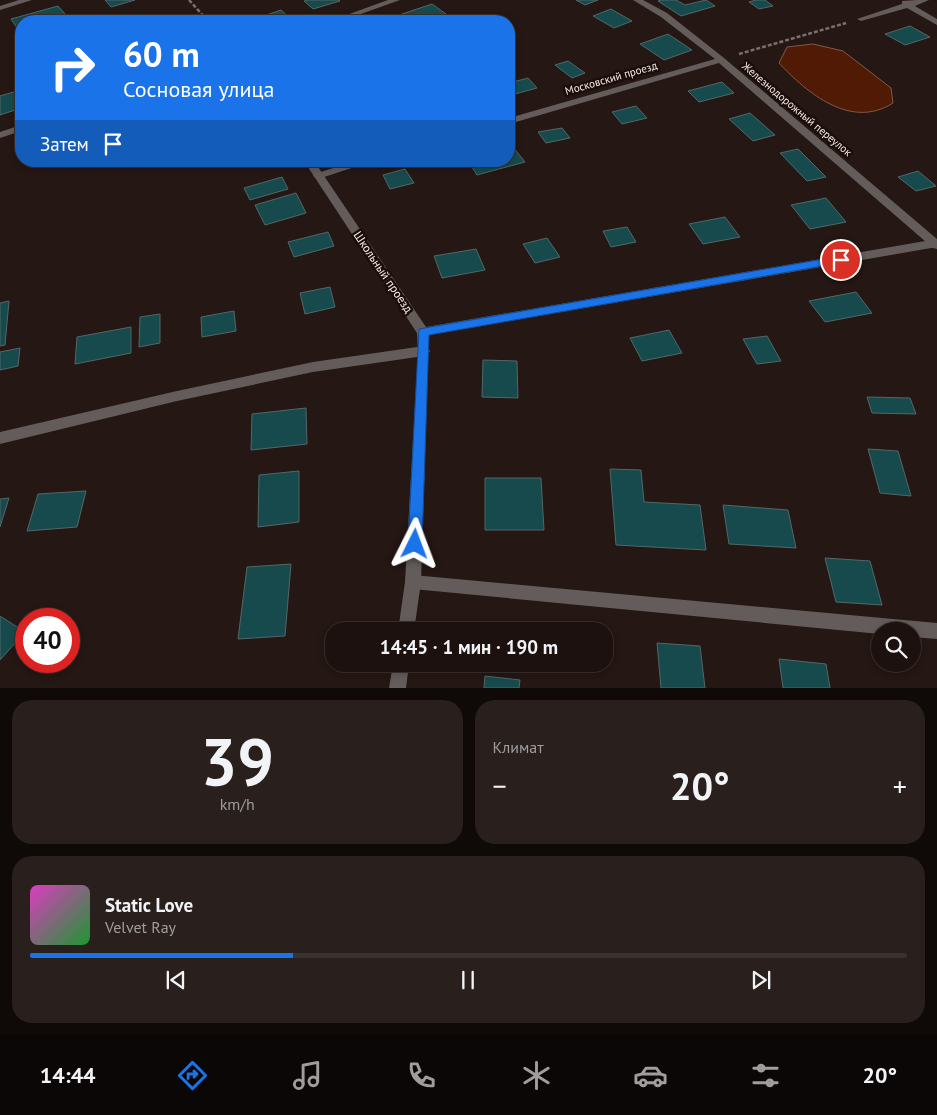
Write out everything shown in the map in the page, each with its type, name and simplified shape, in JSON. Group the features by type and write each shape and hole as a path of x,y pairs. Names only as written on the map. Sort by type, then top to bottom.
{"street":[{"path":"0,8 28,0"},
{"path":"352,15 396,0"},
{"name":"Железнодорожный переулок","path":"637,0 664,15 721,60 937,244"},
{"path":"898,0 937,23"},
{"path":"861,19 925,0"},
{"name":"Московский проезд","path":"515,119 721,60"},
{"path":"0,135 15,130"},
{"name":"Школьный проезд","path":"313,167 423,332"},
{"path":"318,176 348,167"},
{"path":"407,622 413,582 424,351 423,332 937,244"},
{"path":"0,438 177,396 313,367 424,351"},
{"path":"413,582 937,631"},
{"path":"397,688 400,672"}],"path":[{"path":"189,0 203,15"},
{"path":"721,60 861,19"}],"shaded area":[{"path":"813,44 843,51 891,88 893,103 877,110 861,112 846,110 816,96 779,63 787,47"}],"building":[{"path":"105,0 135,0 111,7"},
{"path":"576,0 598,0 585,5"},
{"path":"676,0 685,5 706,0 715,6 681,16 658,1"},
{"path":"765,0 773,6 759,9 749,2"},
{"path":"304,1 340,1 313,9"},
{"path":"432,4 446,14 443,15 399,15"},
{"path":"58,6 65,14 61,15 25,15"},
{"path":"611,9 632,21 614,28 593,16"},
{"path":"281,10 287,15 267,15"},
{"path":"910,26 930,37 905,45 885,34"},
{"path":"668,34 692,50 664,60 640,44"},
{"path":"568,61 585,73 572,78 555,65"},
{"path":"528,78 537,88 515,94 515,81"},
{"path":"722,82 734,93 699,102 688,91"},
{"path":"15,92 15,110 0,115 0,96"},
{"path":"636,106 647,118 622,124 612,112"},
{"path":"750,113 775,135 753,141 729,119"},
{"path":"562,128 570,138 546,143 538,132"},
{"path":"798,149 826,177 807,181 780,153"},
{"path":"515,150 525,162 515,165"},
{"path":"472,167 507,167 477,175"},
{"path":"405,169 414,183 390,189 383,175"},
{"path":"918,171 936,186 916,191 898,177"},
{"path":"282,177 288,189 250,200 244,188"},
{"path":"296,193 306,213 265,225 255,205"},
{"path":"826,198 846,222 810,229 791,205"},
{"path":"725,217 740,237 703,244 689,224"},
{"path":"627,227 636,242 611,247 603,231"},
{"path":"328,232 334,246 294,257 288,242"},
{"path":"547,238 560,257 535,263 523,244"},
{"path":"476,249 485,270 442,278 434,256"},
{"path":"330,287 335,307 305,314 300,293"},
{"path":"856,292 872,313 825,322 809,301"},
{"path":"9,301 5,345 0,346 0,303"},
{"path":"234,311 236,331 202,337 201,317"},
{"path":"160,314 160,343 139,347 140,317"},
{"path":"131,327 131,353 75,364 77,337"},
{"path":"669,330 682,353 642,361 630,338"},
{"path":"767,336 781,361 757,364 743,339"},
{"path":"20,348 18,366 0,370 0,352"},
{"path":"483,360 517,361 518,398 482,397"},
{"path":"867,397 910,398 916,414 872,413"},
{"path":"306,408 307,444 251,450 252,414"},
{"path":"868,449 898,451 911,496 880,493"},
{"path":"610,469 641,470 644,502 700,505 706,550 616,545"},
{"path":"299,471 299,522 258,527 259,475"},
{"path":"485,478 541,478 544,530 485,530"},
{"path":"86,491 77,527 27,531 38,494"},
{"path":"9,498 0,527 0,499"},
{"path":"723,505 788,510 796,548 729,544"},
{"path":"825,558 870,561 882,605 836,602"},
{"path":"291,564 285,636 238,639 247,567"},
{"path":"0,616 15,626 15,643 0,660"},
{"path":"657,643 700,646 705,688 661,688"},
{"path":"779,659 826,664 830,688 783,688"},
{"path":"485,676 520,680 519,688 484,688"}],"route":[{"path":"415,544 424,351 423,332 841,260"}]}
